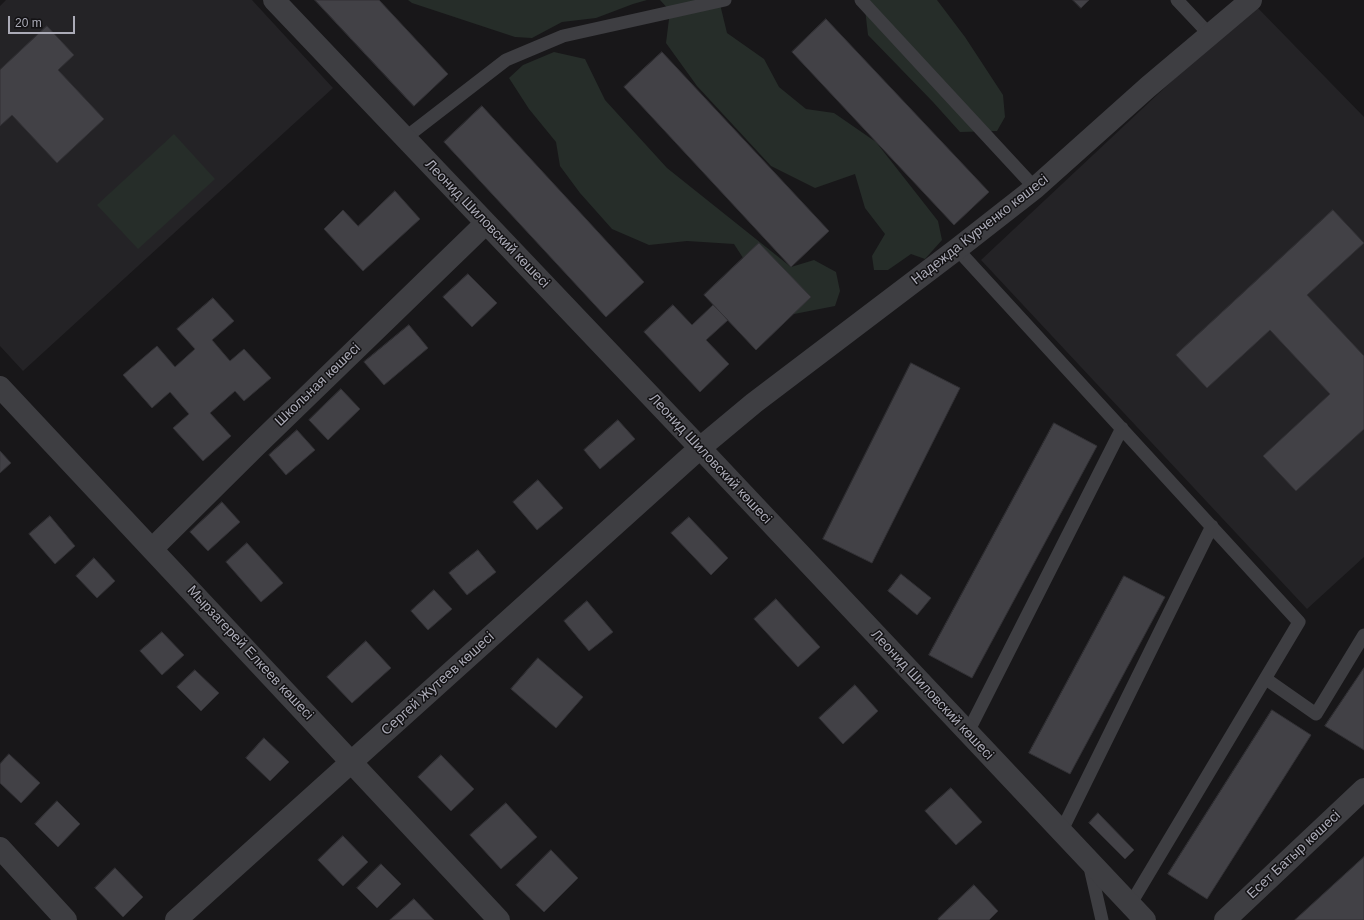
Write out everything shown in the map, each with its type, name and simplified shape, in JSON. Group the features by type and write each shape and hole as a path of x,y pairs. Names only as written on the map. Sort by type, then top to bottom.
{"street":[{"name":"Леонид Шиловский көшесі","path":"274,0 1138,912"},
{"name":"Надежда Курченко көшесі","path":"700,448 754,403 1035,188 1148,87 1251,0"},
{"name":"Школьная көшесі","path":"152,549 486,223"},
{"name":"Мырзагерей Елкеев көшесі","path":"0,387 499,920"},
{"name":"Сергей Жутеев көшесі","path":"176,920 700,448"},
{"name":"Есет Батыр көшесі","path":"1225,920 1364,789"},
{"path":"0,848 66,920"}],"lane":[{"path":"405,138 506,60 563,36 725,0"},
{"path":"860,0 1035,188"},
{"path":"1178,0 1210,35"},
{"path":"957,249 1299,622 1138,912"},
{"path":"968,732 1122,428"},
{"path":"1061,832 1212,526"},
{"path":"1266,679 1316,714 1364,635"},
{"path":"1088,860 1102,920"}],"shaded area":[{"path":"6,0 252,0 333,88 23,371 0,346 0,6"},
{"path":"408,0 647,0 596,18 562,22 532,38 515,37 412,3"},
{"path":"660,0 719,0 727,33 764,59 779,87 806,109 834,113 876,142 938,221 942,240 925,259 911,254 888,270 874,270 872,256 885,234 865,208 855,174 815,188 771,166 697,86 666,43 670,11"},
{"path":"864,0 937,0 965,37 1003,95 1005,117 997,131 960,132 868,35"},
{"path":"1254,4 1364,117 1364,557 1307,609 981,260"},
{"path":"554,52 585,59 605,100 667,168 791,267 814,260 836,272 840,291 835,306 794,314 771,301 734,244 687,241 649,245 612,229 580,193 560,166 556,142 529,109 509,78 523,65"},
{"path":"174,134 215,179 138,249 97,205"}],"building":[{"path":"315,0 379,0 448,74 414,106"},
{"path":"1073,0 1089,0 1081,8"},
{"path":"826,19 989,192 954,225 792,52"},
{"path":"47,26 74,55 58,70 104,119 57,163 12,115 0,126 0,70"},
{"path":"662,52 829,231 791,267 624,87"},
{"path":"482,106 644,282 606,317 444,142"},
{"path":"395,191 420,219 363,271 324,229 343,210 358,226"},
{"path":"1333,210 1364,243 1307,295 1364,356 1364,429 1296,491 1263,456 1330,394 1270,330 1207,388 1176,355"},
{"path":"759,243 811,297 756,350 704,295"},
{"path":"468,274 497,303 472,327 443,297"},
{"path":"213,298 234,321 212,340 230,361 244,349 271,378 244,401 235,391 210,413 231,436 203,461 173,428 189,414 170,392 152,408 123,375 157,346 175,367 195,349 177,329"},
{"path":"673,305 692,325 713,305 728,320 706,340 729,364 700,392 644,332"},
{"path":"409,325 428,348 384,385 364,362"},
{"path":"911,363 960,388 872,563 823,539"},
{"path":"341,389 360,409 328,440 309,420"},
{"path":"618,420 635,439 600,469 584,450"},
{"path":"1054,423 1097,446 972,678 929,655"},
{"path":"297,430 315,450 286,475 269,455"},
{"path":"0,451 11,463 0,473"},
{"path":"538,480 563,508 537,530 513,502"},
{"path":"222,502 240,522 208,551 190,532"},
{"path":"50,516 75,546 55,564 29,534"},
{"path":"689,517 728,558 711,575 671,533"},
{"path":"247,543 283,583 261,602 226,562"},
{"path":"478,550 496,572 467,595 449,573"},
{"path":"94,558 115,581 97,598 76,576"},
{"path":"901,574 931,598 917,615 888,591"},
{"path":"1124,576 1165,597 1070,774 1029,753"},
{"path":"434,590 452,609 428,630 411,611"},
{"path":"776,599 820,647 798,667 754,619"},
{"path":"587,601 613,632 589,651 564,621"},
{"path":"162,632 184,655 162,675 140,651"},
{"path":"366,641 391,668 352,703 327,677"},
{"path":"538,658 583,697 556,728 511,689"},
{"path":"1364,668 1364,750 1325,726"},
{"path":"195,670 219,693 201,711 177,687"},
{"path":"855,685 878,711 843,744 819,718"},
{"path":"1272,710 1311,735 1207,899 1168,874"},
{"path":"264,738 289,762 270,781 246,758"},
{"path":"9,754 40,783 21,803 0,783 0,764"},
{"path":"441,755 474,789 451,811 418,777"},
{"path":"951,788 982,822 956,845 925,811"},
{"path":"57,801 80,824 58,847 35,824"},
{"path":"506,803 537,837 501,869 470,835"},
{"path":"1098,813 1134,850 1125,859 1089,823"},
{"path":"343,836 368,862 343,886 318,860"},
{"path":"551,850 578,878 544,912 516,885"},
{"path":"1364,857 1364,920 1295,920"},
{"path":"381,864 401,884 377,908 357,888"},
{"path":"115,868 143,897 123,917 95,888"},
{"path":"974,885 998,911 989,920 938,919"},
{"path":"414,899 434,920 390,920"}]}
